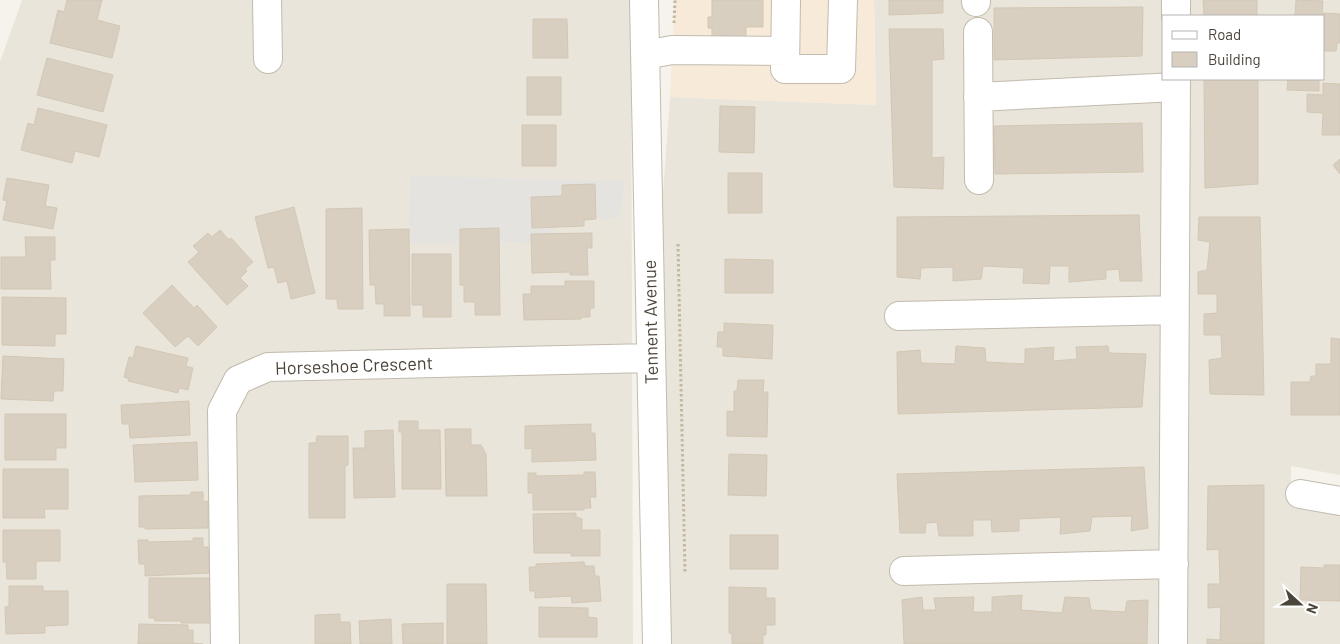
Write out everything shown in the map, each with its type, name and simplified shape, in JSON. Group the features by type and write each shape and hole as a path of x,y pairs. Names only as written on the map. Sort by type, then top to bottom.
{"street":[{"path":"267,0 268,59"},
{"name":"Tennent Avenue","path":"644,0 657,644"},
{"path":"786,0 785,69 841,69 843,0"},
{"path":"1176,0 1176,15"},
{"path":"978,32 979,180"},
{"path":"645,55 672,50 785,51"},
{"path":"978,97 1176,83 1173,644"},
{"path":"899,316 1174,310"},
{"name":"Horseshoe Crescent","path":"225,644 222,411 238,380 268,367 651,358"},
{"path":"1300,494 1340,501"},
{"path":"904,570 1174,564"}],"path":[{"path":"680,324 685,574"}],"shaded area":[{"path":"22,0 631,0 633,644 0,644 0,62"},
{"path":"675,0 874,0 876,105 670,97"},
{"path":"874,0 1340,0 1340,475 1291,466 1291,505 1340,514 1340,644 664,644 651,358 670,97 876,105"},
{"path":"411,176 624,181 620,218 556,220 553,242 408,243"}],"building":[{"path":"67,0 102,0 97,20 120,26 112,58 50,43 58,10 64,12"},
{"path":"712,0 763,0 763,27 746,27 746,44 712,44 712,28 708,28 708,17 712,17"},
{"path":"889,0 943,0 943,13 889,15"},
{"path":"1203,0 1257,0 1257,15 1204,15"},
{"path":"1296,0 1323,1 1322,13 1340,14 1340,43 1337,43 1336,51 1325,51 1325,15 1295,15"},
{"path":"1143,7 1142,56 994,60 994,8"},
{"path":"533,19 567,19 568,58 533,58"},
{"path":"889,29 943,29 944,59 932,60 932,158 944,157 943,189 894,187"},
{"path":"47,58 113,75 103,112 37,95"},
{"path":"527,77 561,77 561,115 527,115"},
{"path":"1204,80 1258,80 1258,184 1205,188"},
{"path":"1288,80 1319,80 1319,91 1287,90"},
{"path":"1323,83 1340,84 1340,135 1322,135 1323,113 1307,112 1307,94 1323,95"},
{"path":"720,106 755,107 754,153 719,152"},
{"path":"38,108 107,125 99,157 75,151 72,163 21,150 28,123 34,125"},
{"path":"1142,123 1143,172 995,174 994,126"},
{"path":"522,125 556,125 556,166 522,166"},
{"path":"1340,159 1340,174 1333,165"},
{"path":"728,173 762,173 762,213 728,213"},
{"path":"7,178 49,185 45,206 57,208 53,229 3,220 7,201 3,200"},
{"path":"595,184 596,219 584,220 584,226 532,228 531,197 562,196 562,185"},
{"path":"294,207 315,293 291,299 287,281 278,283 274,267 268,268 255,217"},
{"path":"362,208 363,309 338,309 337,299 326,299 326,209"},
{"path":"1139,215 1142,281 1120,281 1119,269 1106,270 1106,279 1069,282 1069,266 1050,266 1049,284 1023,283 1024,268 983,266 981,279 953,281 953,267 921,268 920,279 897,277 897,217"},
{"path":"1199,217 1260,217 1264,395 1210,394 1209,360 1222,358 1221,335 1204,335 1204,314 1217,313 1217,294 1198,294 1198,272 1207,270 1210,242 1198,240"},
{"path":"499,228 500,315 475,315 475,302 464,302 464,285 460,285 460,229"},
{"path":"409,229 410,316 384,316 384,304 376,304 375,285 370,285 369,230"},
{"path":"220,230 229,240 231,238 253,262 245,269 247,271 240,278 248,286 227,305 188,262 199,252 193,246 208,233 212,237"},
{"path":"592,233 592,248 587,248 588,275 570,275 570,272 532,273 531,234"},
{"path":"25,237 55,237 55,260 50,260 51,289 1,289 1,257 26,257"},
{"path":"412,254 451,254 451,317 423,317 423,305 412,305"},
{"path":"725,259 773,260 773,293 725,293"},
{"path":"565,281 594,281 594,308 590,308 590,317 582,317 581,319 524,320 523,294 531,294 531,286 565,286"},
{"path":"172,285 194,308 197,305 217,327 198,346 188,336 175,347 143,313"},
{"path":"2,297 66,298 66,334 55,334 55,346 2,345"},
{"path":"724,323 773,325 772,359 723,356 723,347 717,347 718,332 724,332"},
{"path":"1331,338 1340,339 1340,415 1291,415 1291,382 1310,382 1311,376 1316,376 1316,364 1331,364"},
{"path":"136,346 188,358 186,366 193,368 188,390 179,388 178,393 128,381 129,379 124,377 129,357 133,358"},
{"path":"956,346 985,348 986,362 1025,364 1025,349 1054,347 1053,361 1077,359 1076,347 1108,346 1109,353 1146,354 1142,407 898,414 897,352 920,350 921,363 955,364"},
{"path":"3,356 64,359 63,391 54,391 53,401 1,399"},
{"path":"738,380 764,380 763,392 768,392 767,437 727,436 727,411 734,412 734,391 737,391"},
{"path":"189,401 190,435 130,438 129,424 122,424 121,405"},
{"path":"5,414 66,414 66,448 56,448 56,460 5,460"},
{"path":"399,421 418,421 418,430 440,430 441,489 402,489 402,432 399,432"},
{"path":"591,424 591,433 595,433 596,460 532,462 532,448 525,449 525,426"},
{"path":"445,429 471,429 471,445 481,445 486,454 487,496 446,496"},
{"path":"393,430 395,497 354,498 353,448 365,448 365,431"},
{"path":"317,436 348,436 348,465 345,466 345,518 309,518 309,443 316,443"},
{"path":"197,442 198,480 135,482 133,445"},
{"path":"729,454 767,455 766,496 728,495"},
{"path":"1144,467 1148,528 1131,531 1132,516 1092,517 1090,531 1060,534 1061,517 1019,519 1019,531 992,532 991,520 973,520 973,536 939,536 937,522 926,523 925,533 900,533 897,474"},
{"path":"3,469 68,469 68,509 44,509 45,518 3,518"},
{"path":"584,472 595,472 596,497 590,497 591,508 584,508 584,510 533,510 533,493 528,493 528,473 536,473 536,476 584,475"},
{"path":"1264,485 1264,644 1207,644 1207,639 1220,640 1221,607 1208,608 1208,584 1220,584 1219,549 1207,550 1208,486"},
{"path":"191,492 203,492 203,502 208,501 208,528 145,529 145,527 139,527 139,496 191,495"},
{"path":"576,513 576,517 582,519 582,530 600,530 600,556 571,556 571,553 534,553 533,514"},
{"path":"3,530 60,530 60,561 36,561 36,579 7,579 6,562 3,562"},
{"path":"730,535 778,535 778,569 730,569"},
{"path":"193,538 203,538 203,547 208,547 210,573 145,576 145,564 139,564 138,540 148,540 148,542 193,541"},
{"path":"584,562 585,566 594,566 595,576 599,576 601,601 572,603 571,596 535,598 535,591 530,591 529,567 536,567 536,564"},
{"path":"1324,565 1340,565 1340,601 1300,600 1301,567 1324,568"},
{"path":"149,578 212,578 213,623 155,621 154,618 149,618"},
{"path":"447,584 486,584 487,644 447,644"},
{"path":"9,586 43,586 43,591 68,591 68,625 45,626 45,633 6,634 5,607 9,606"},
{"path":"729,587 766,588 766,598 775,598 775,625 766,625 766,635 763,635 763,644 732,644 732,634 729,633"},
{"path":"1022,595 1021,610 1062,613 1065,597 1089,598 1091,610 1125,612 1127,601 1148,600 1147,644 904,644 902,600 922,597 923,610 936,610 934,598 974,597 973,612 992,612 992,597"},
{"path":"539,607 588,608 588,617 597,618 597,637 539,637"},
{"path":"340,614 340,622 350,622 351,644 315,644 315,615"},
{"path":"391,619 392,644 360,644 359,621"},
{"path":"443,623 443,644 403,644 402,624"},
{"path":"139,624 188,625 188,630 193,630 193,643 203,644 138,644"}]}
